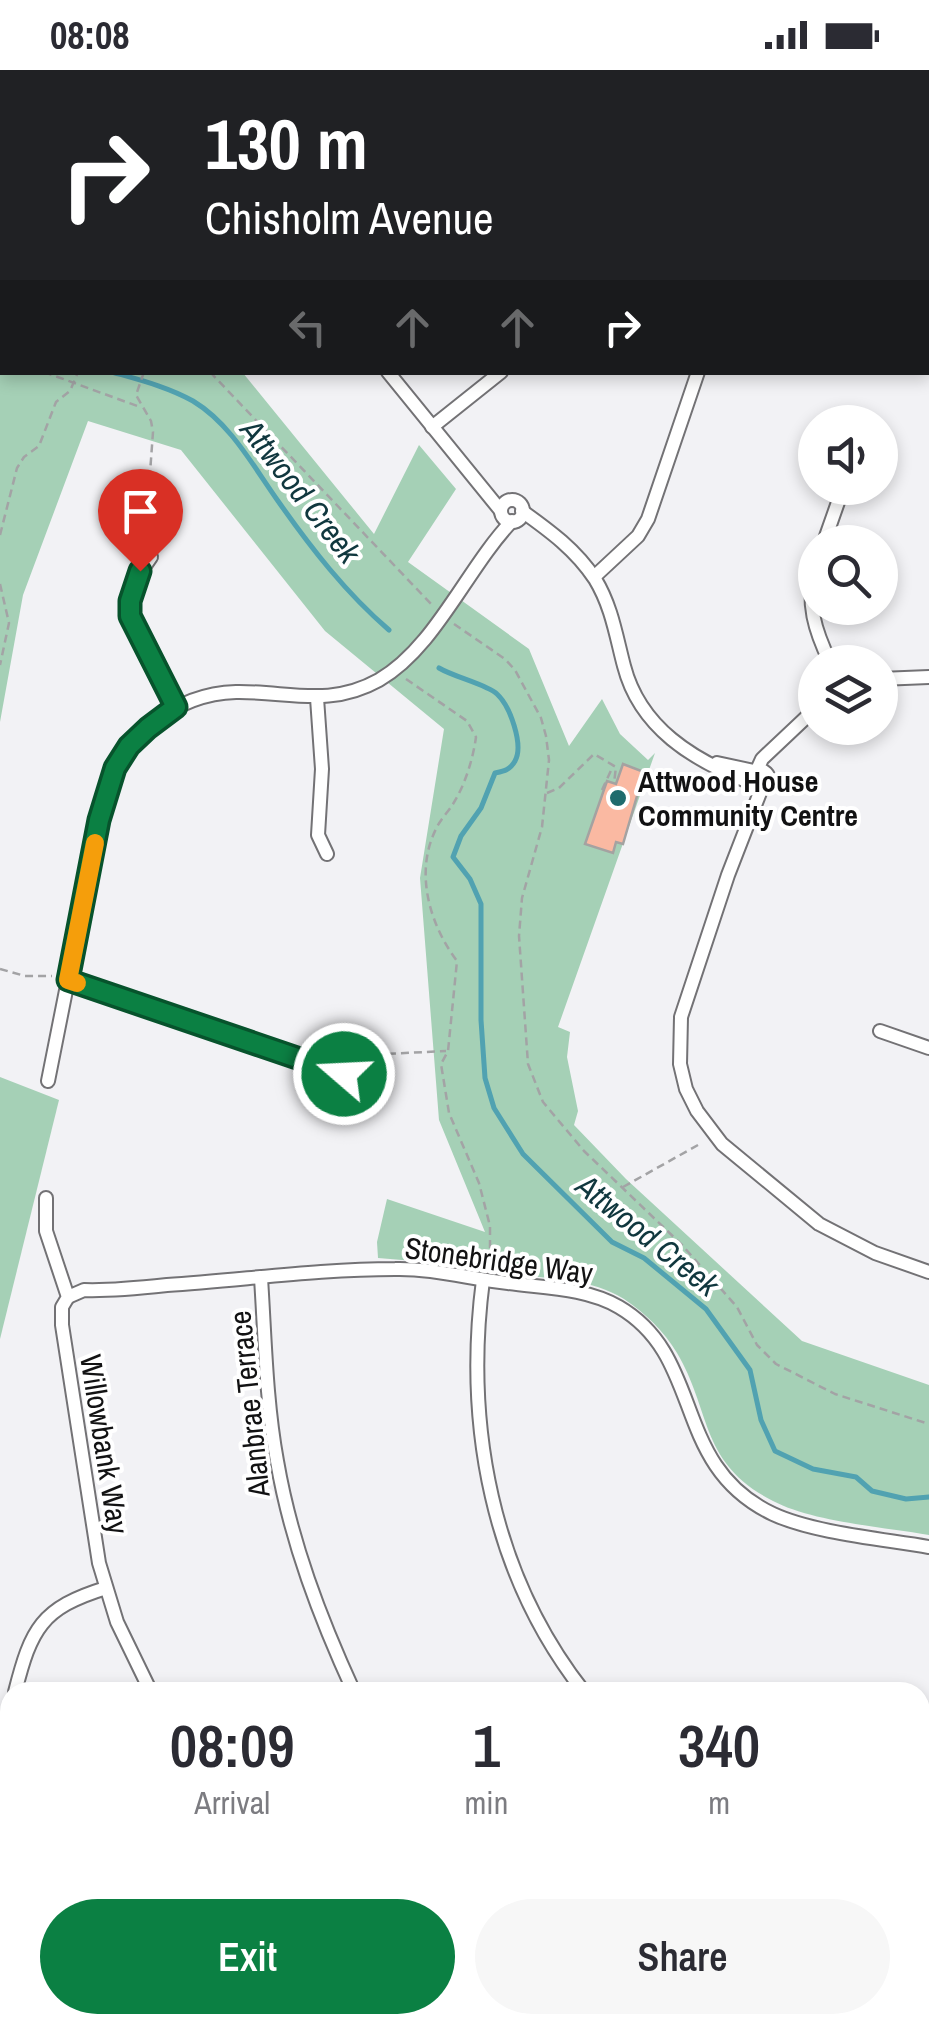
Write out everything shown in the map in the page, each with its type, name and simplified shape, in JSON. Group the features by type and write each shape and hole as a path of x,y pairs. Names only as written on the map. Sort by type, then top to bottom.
{"street":[{"path":"390,375 479,482 510,513 552,533 594,578 614,621 625,669 640,704 663,734 710,762 756,779"},
{"path":"432,427 497,375"},
{"path":"594,578 638,536 648,519 697,375"},
{"path":"48,1081 99,820 115,768 129,746 176,707 216,694 317,698 361,688 393,670 442,613 510,513"},
{"path":"151,557 134,588 130,616 176,707"},
{"path":"898,678 929,677"},
{"path":"317,698 322,769 318,836 327,854"},
{"path":"798,726 762,760 745,829 681,1018 680,1064 696,1110 722,1144 839,1236 929,1272"},
{"path":"68,980 344,1074"},
{"path":"880,1031 929,1048"},
{"name":"Willowbank Way","path":"46,1198 46,1231 68,1297 62,1307 62,1325 99,1563 123,1636 145,1682"},
{"name":"Stonebridge Way","path":"68,1297 84,1290 393,1268 586,1294 634,1317 663,1348 704,1450 750,1501 804,1524 929,1548"},
{"name":"Alanbrae Terrace","path":"261,1278 272,1433 288,1517 299,1558 350,1682"},
{"path":"486,1280 476,1368 489,1490 500,1532 522,1586 556,1653 577,1682"},
{"path":"18,1682 27,1647 48,1616 76,1597 106,1588"}],"path":[{"path":"51,375 142,408"},
{"path":"0,535 17,468 24,457 40,446 56,402 74,385 77,375"},
{"path":"143,375 136,396 151,420 153,432 146,528"},
{"path":"213,375 427,602 505,659 522,681 541,718 549,760 546,794 542,827 522,898 520,936 528,1064 543,1102 622,1188 682,1245 737,1308 757,1345 776,1364 835,1394 929,1424"},
{"path":"0,584 9,624 0,665"},
{"path":"406,679 467,722 476,737 456,799 428,846 425,867 439,937 457,961 448,1050 442,1064 449,1113 478,1183 490,1226 486,1280"},
{"path":"546,794 559,788 590,755 614,764 618,772 614,783"},
{"path":"602,790 614,764"},
{"path":"0,969 68,980"},
{"path":"362,1055 448,1050"},
{"path":"622,1188 698,1145"}],"green space":[{"path":"0,375 245,375 374,534 419,445 456,489 408,562 529,649 569,746 602,699 620,734 648,760 655,753 558,1027 570,1032 567,1057 578,1111 574,1125 626,1179 802,1341 929,1385 929,1535 808,1514 773,1501 749,1486 719,1453 672,1345 647,1316 612,1292 570,1281 378,1258 377,1242 387,1199 485,1232 439,1120 420,878 444,729 325,631 181,450 88,421 23,595 0,722"},
{"path":"0,1077 59,1100 0,1339"}],"building":[{"name":"Attwood House Community Centre","path":"623,764 644,772 623,844 616,842 613,853 585,844 607,781 616,784"}],"waterway":[{"name":"Attwood Creek","path":"122,375 183,396 219,421 330,569 389,630"},
{"name":"Attwood Creek","path":"439,668 497,694 511,716 517,736 515,761 495,773 481,808 461,836 453,857 470,879 481,904 481,1020 485,1078 494,1108 523,1154 612,1242 644,1258 706,1309 750,1370 761,1420 775,1451 813,1469 856,1477 872,1491 906,1499 929,1497"}],"slow traffic":[{"path":"77,983 68,980 95,843"}],"place":[{"name":"Attwood House Community Centre","path":"618,798"}],"route":[{"path":"140,571 130,601 130,616 176,707 129,746 115,768 99,820 68,980 344,1074"}]}
